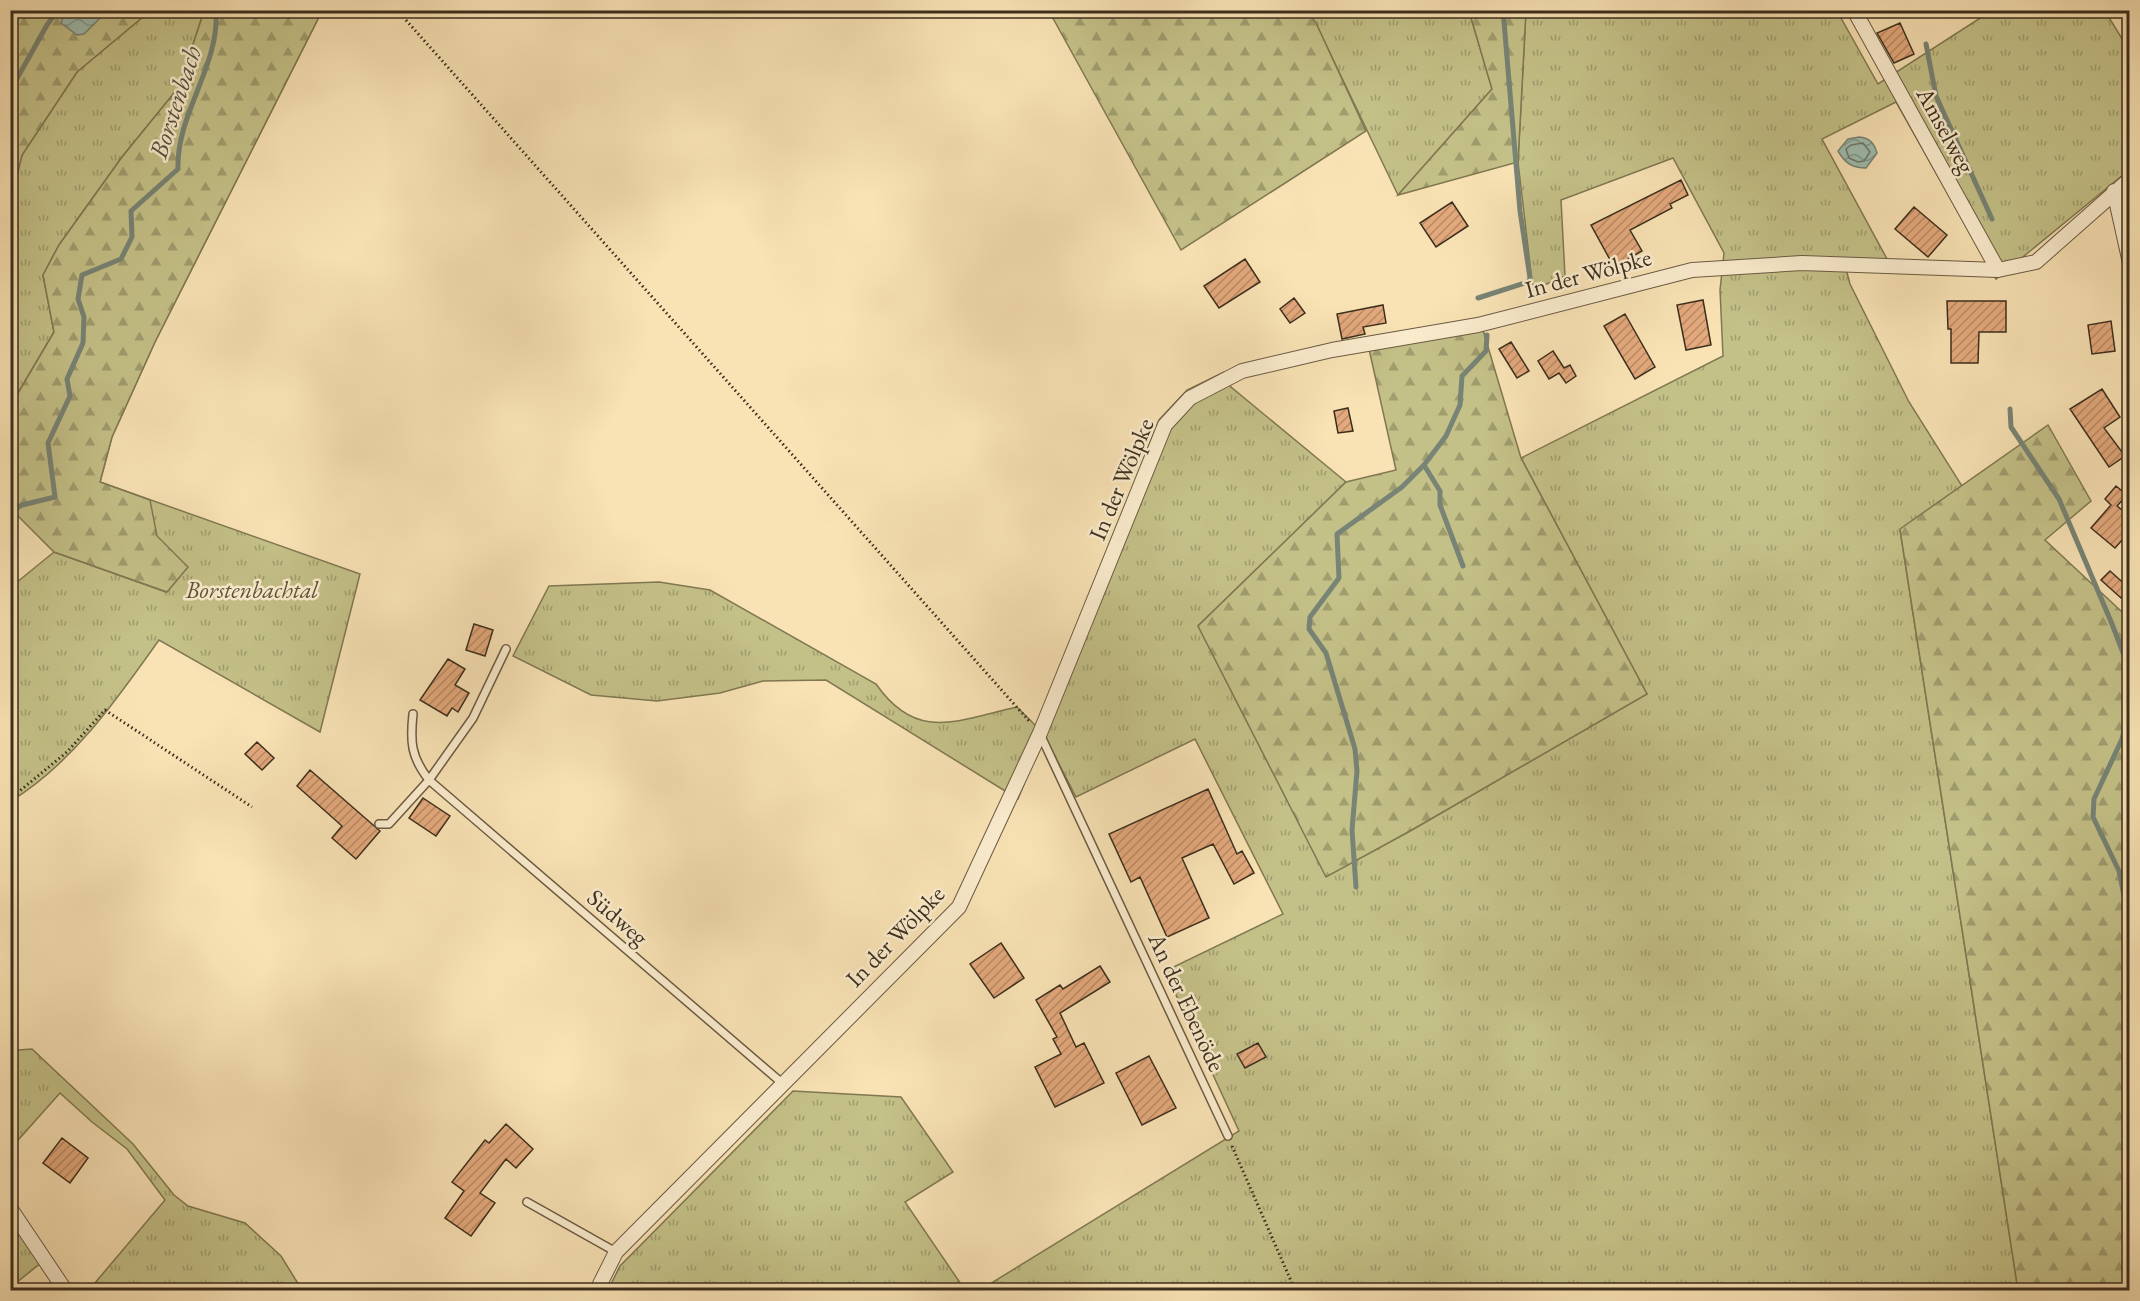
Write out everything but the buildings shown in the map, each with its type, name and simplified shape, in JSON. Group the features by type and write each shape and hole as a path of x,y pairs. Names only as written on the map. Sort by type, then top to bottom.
{"street":[{"name":"Amselweg","path":"1854,10 1998,270"},
{"name":"In der Wölpke","path":"597,1290 616,1252 959,907 1040,733 1165,425 1190,398 1242,371 1332,350 1478,325 1692,270 1802,263 1998,270 2036,262 2130,179"},
{"path":"2114,191 2130,263"},
{"path":"10,1208 65,1290"}],"lane":[{"path":"380,824 389,824 429,780 473,718 506,649"},
{"path":"413,714 411,738 417,764 429,780"},
{"name":"An der Ebenöde","path":"1040,733 1228,1136"},
{"name":"Südweg","path":"429,780 782,1083"},
{"path":"527,1202 616,1252"}],"path":[{"path":"397,10 1040,733"},
{"path":"10,799 67,752 105,710 252,807"},
{"path":"1228,1136 1294,1290"}],"green space":[{"path":"11,11 150,11 77,72 22,155 11,201"},
{"path":"150,11 204,11 179,87 122,157 59,245 43,275 54,332 11,405 10,201 22,155 77,72"},
{"path":"204,11 322,11 155,342 112,437 100,482 150,500 157,536 188,567 167,592 54,552 16,514 11,515 11,405 54,332 43,275 59,245 122,157 179,87"},
{"name":"Borstenbachtal","path":"322,11 155,342 112,437 100,482 360,574 320,732 159,640 110,707 74,749 33,786 11,801 11,587 54,552 166,592 47,519"},
{"path":"1049,11 1307,11 1316,23 1366,131 1181,250"},
{"path":"1307,11 1469,11 1492,89 1398,195 1316,24"},
{"path":"1469,11 1526,11 1518,162 1398,195 1492,89"},
{"path":"1526,11 1837,11 1878,84 1991,11 2105,11 2129,50 2129,170 1996,279 1896,102 1822,139 1893,270 1845,265 1850,284 1909,402 1962,486 1900,530 2018,1290 980,1290 1239,1131 1165,971 1283,914 1195,739 1076,797 1044,735 1018,799 826,680 763,681 720,693 657,701 591,695 513,656 549,586 659,582 710,590 876,684 891,702 907,714 923,721 957,721 1017,707 1038,728 1159,420 1187,390 1224,372 1231,387 1346,482 1198,626 1326,876 1410,831 1647,694 1521,458 1723,356 1720,290 1724,253 1673,158 1561,200 1565,276 1533,290 1518,162"},
{"path":"1483,330 1521,458 1647,694 1326,877 1198,626 1346,482 1396,470 1369,349"},
{"path":"2048,425 2091,501 2045,540 2122,612 2129,603 2129,1290 2018,1290 1900,529"},
{"path":"10,1041 18,1050 32,1049 133,1144 174,1195 188,1206 245,1223 281,1256 302,1290 89,1290 165,1200 127,1149 60,1093 11,1148"},
{"path":"793,1091 901,1097 953,1172 905,1202 965,1290 608,1290 620,1266"},
{"path":"10,1216 42,1262 11,1287 10,1287"}],"water":[{"path":"71,11 107,11 84,34 77,35 61,23 63,17"},
{"path":"1859,137 1871,142 1877,153 1866,168 1849,164 1838,151 1848,139"}],"waterway":[{"path":"10,91 47,25 58,10"},
{"name":"Borstenbach","path":"10,512 22,505 55,497 48,443 70,396 67,379 83,343 84,317 78,299 82,275 121,259 132,237 131,211 178,169 179,149 184,129 211,51 216,10"},
{"path":"1478,298 1528,282 1530,278 1520,211 1503,10"},
{"path":"1926,44 1936,96 1992,219"},
{"path":"1356,887 1352,830 1357,771 1355,749 1326,653 1309,629 1310,617 1339,578 1337,534 1402,487 1424,465 1446,436 1460,405 1462,376 1486,351 1487,335"},
{"path":"2010,409 2011,427 2059,499 2112,624 2127,663 2130,679"},
{"path":"1424,465 1440,491 1440,505 1463,566"},
{"path":"2130,710 2122,739 2094,799 2093,817 2119,871 2130,925"}]}
